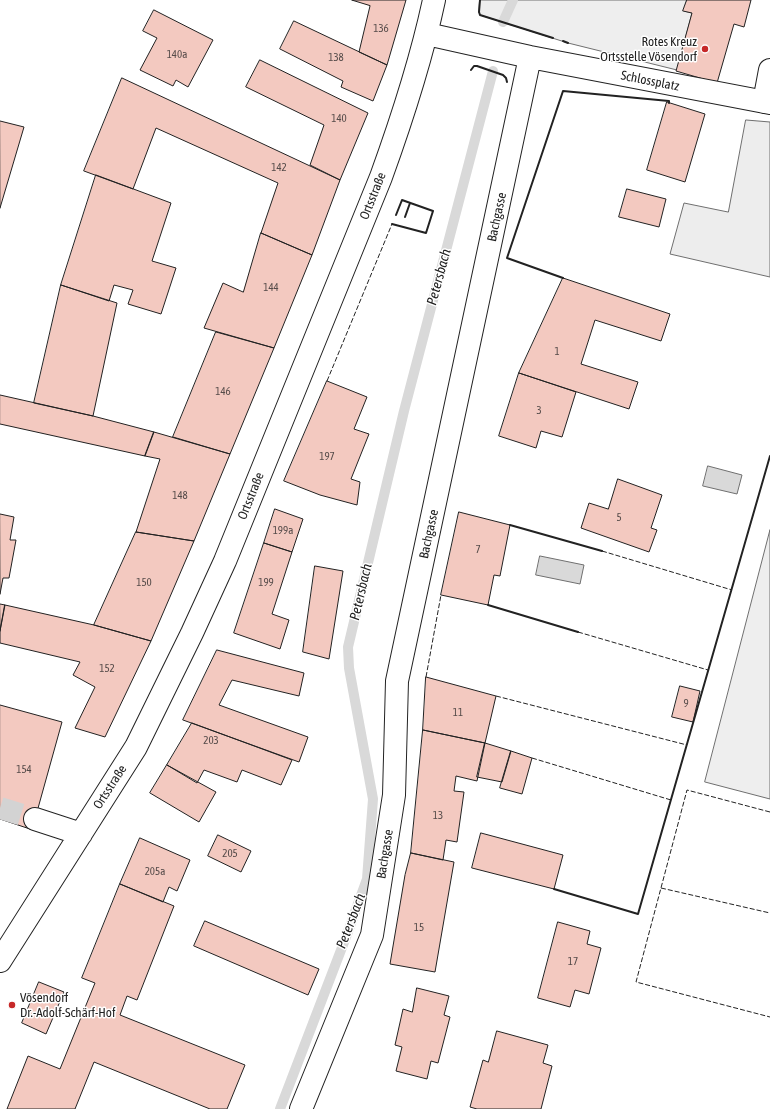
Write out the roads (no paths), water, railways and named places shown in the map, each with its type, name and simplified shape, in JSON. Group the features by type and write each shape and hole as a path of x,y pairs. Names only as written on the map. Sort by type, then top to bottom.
{"street":[{"name":"Ortsstraße","path":"0,961 136,747 192,633 225,561 381,177 404,113 427,34 434,0"},
{"path":"427,34 530,57"},
{"name":"Schlossplatz","path":"530,57 767,103"},
{"name":"Bachgasse","path":"301,1109 372,935 394,795 397,681 530,57"},
{"path":"767,103 770,70"},
{"path":"35,819 81,834"}],"waterway":[{"name":"Petersbach","path":"503,22 513,0"},
{"name":"Petersbach","path":"280,1109 367,879 373,799 349,668 348,647 404,411 493,71"}],"tunnel":[{"path":"0,808 35,819"}],"place":[{"name":"Rotes Kreuz Ortsstelle Vösendorf","path":"705,49"},
{"name":"Vösendorf Dr.-Adolf-Schärf-Hof","path":"12,1005"}]}
